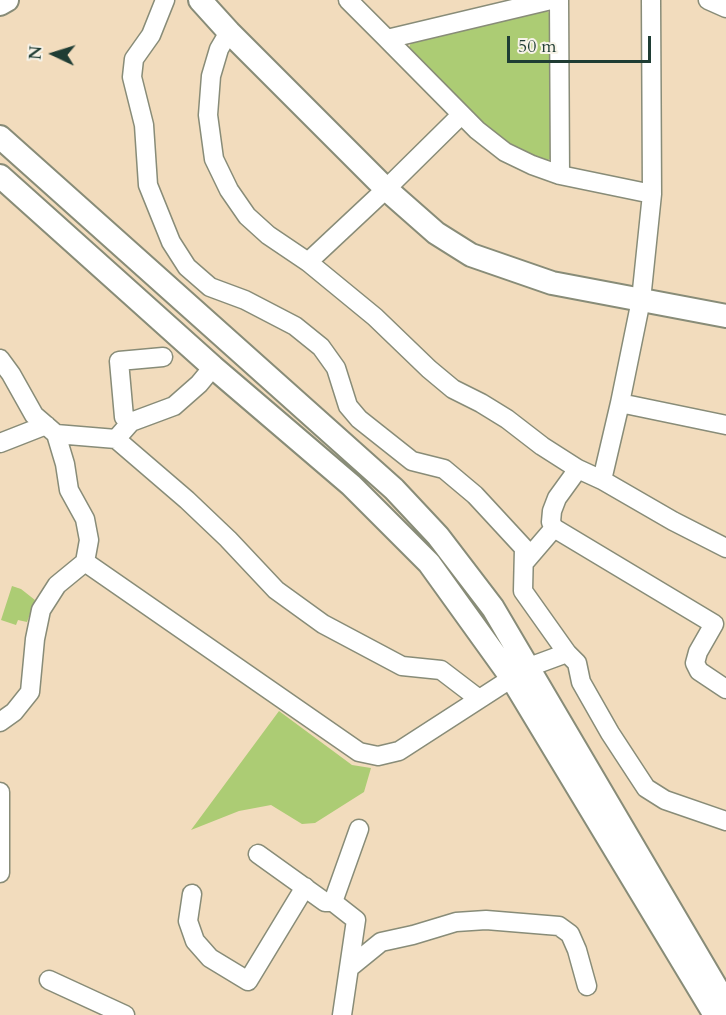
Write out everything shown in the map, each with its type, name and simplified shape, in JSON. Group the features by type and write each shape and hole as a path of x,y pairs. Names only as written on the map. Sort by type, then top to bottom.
{"street":[{"path":"0,4 7,0"},
{"path":"165,0 151,35 134,59 132,77 144,125 148,185 171,242 187,267 210,287 245,300 295,326 321,347 336,368 348,406 359,419 412,461 444,469 476,495 524,548 523,591 567,653 577,663 581,682 610,733 646,788 665,800 726,821"},
{"path":"200,0 229,32 387,189 436,233 471,255 552,283 726,316"},
{"path":"348,0 461,115 505,152 560,175 652,194"},
{"path":"387,39 551,0"},
{"path":"559,0 560,175"},
{"path":"602,480 640,300 652,194 651,0"},
{"path":"708,0 726,8"},
{"path":"229,32 219,49 211,76 208,100 214,159 229,189 247,216 268,235 308,262 375,317 453,389 507,419 542,446 578,469 726,548"},
{"path":"308,262 387,189 461,115"},
{"path":"0,137 394,489 438,536 486,599 520,672 715,1015"},
{"path":"0,176 213,367 351,485 429,563 520,672 726,1004"},
{"path":"131,422 124,417 119,361 164,357"},
{"path":"0,359 34,415 51,429 65,464 69,489 85,519 89,540 85,562 57,585 41,610 35,639 30,692 15,712 0,722"},
{"path":"116,439 131,422 174,406 199,384 213,367"},
{"path":"620,403 726,425"},
{"path":"0,443 51,429 116,439 220,531 276,590 323,624 402,666 441,670 478,699"},
{"path":"578,469 556,498 551,522 554,528 714,624 698,652 695,663 699,671 726,689"},
{"path":"524,563 554,528"},
{"path":"85,562 359,752 378,756 399,751 520,672 567,653"},
{"path":"0,792 0,873"},
{"path":"333,902 359,829"},
{"path":"258,854 325,902 333,902 356,920 342,1015"},
{"path":"192,894 188,921 195,942 210,958 248,981 305,887"},
{"path":"349,968 381,942 456,922 486,920 559,926 570,934 587,986"},
{"path":"50,980 125,1015"}],"green space":[{"path":"544,9 551,14 552,158 544,162 507,146 481,125 408,51 411,42"},
{"path":"12,586 21,589 35,600 27,622 18,620 16,625 1,620"},
{"path":"279,711 352,765 371,768 364,792 315,823 302,824 271,805 239,811 191,830"}]}
